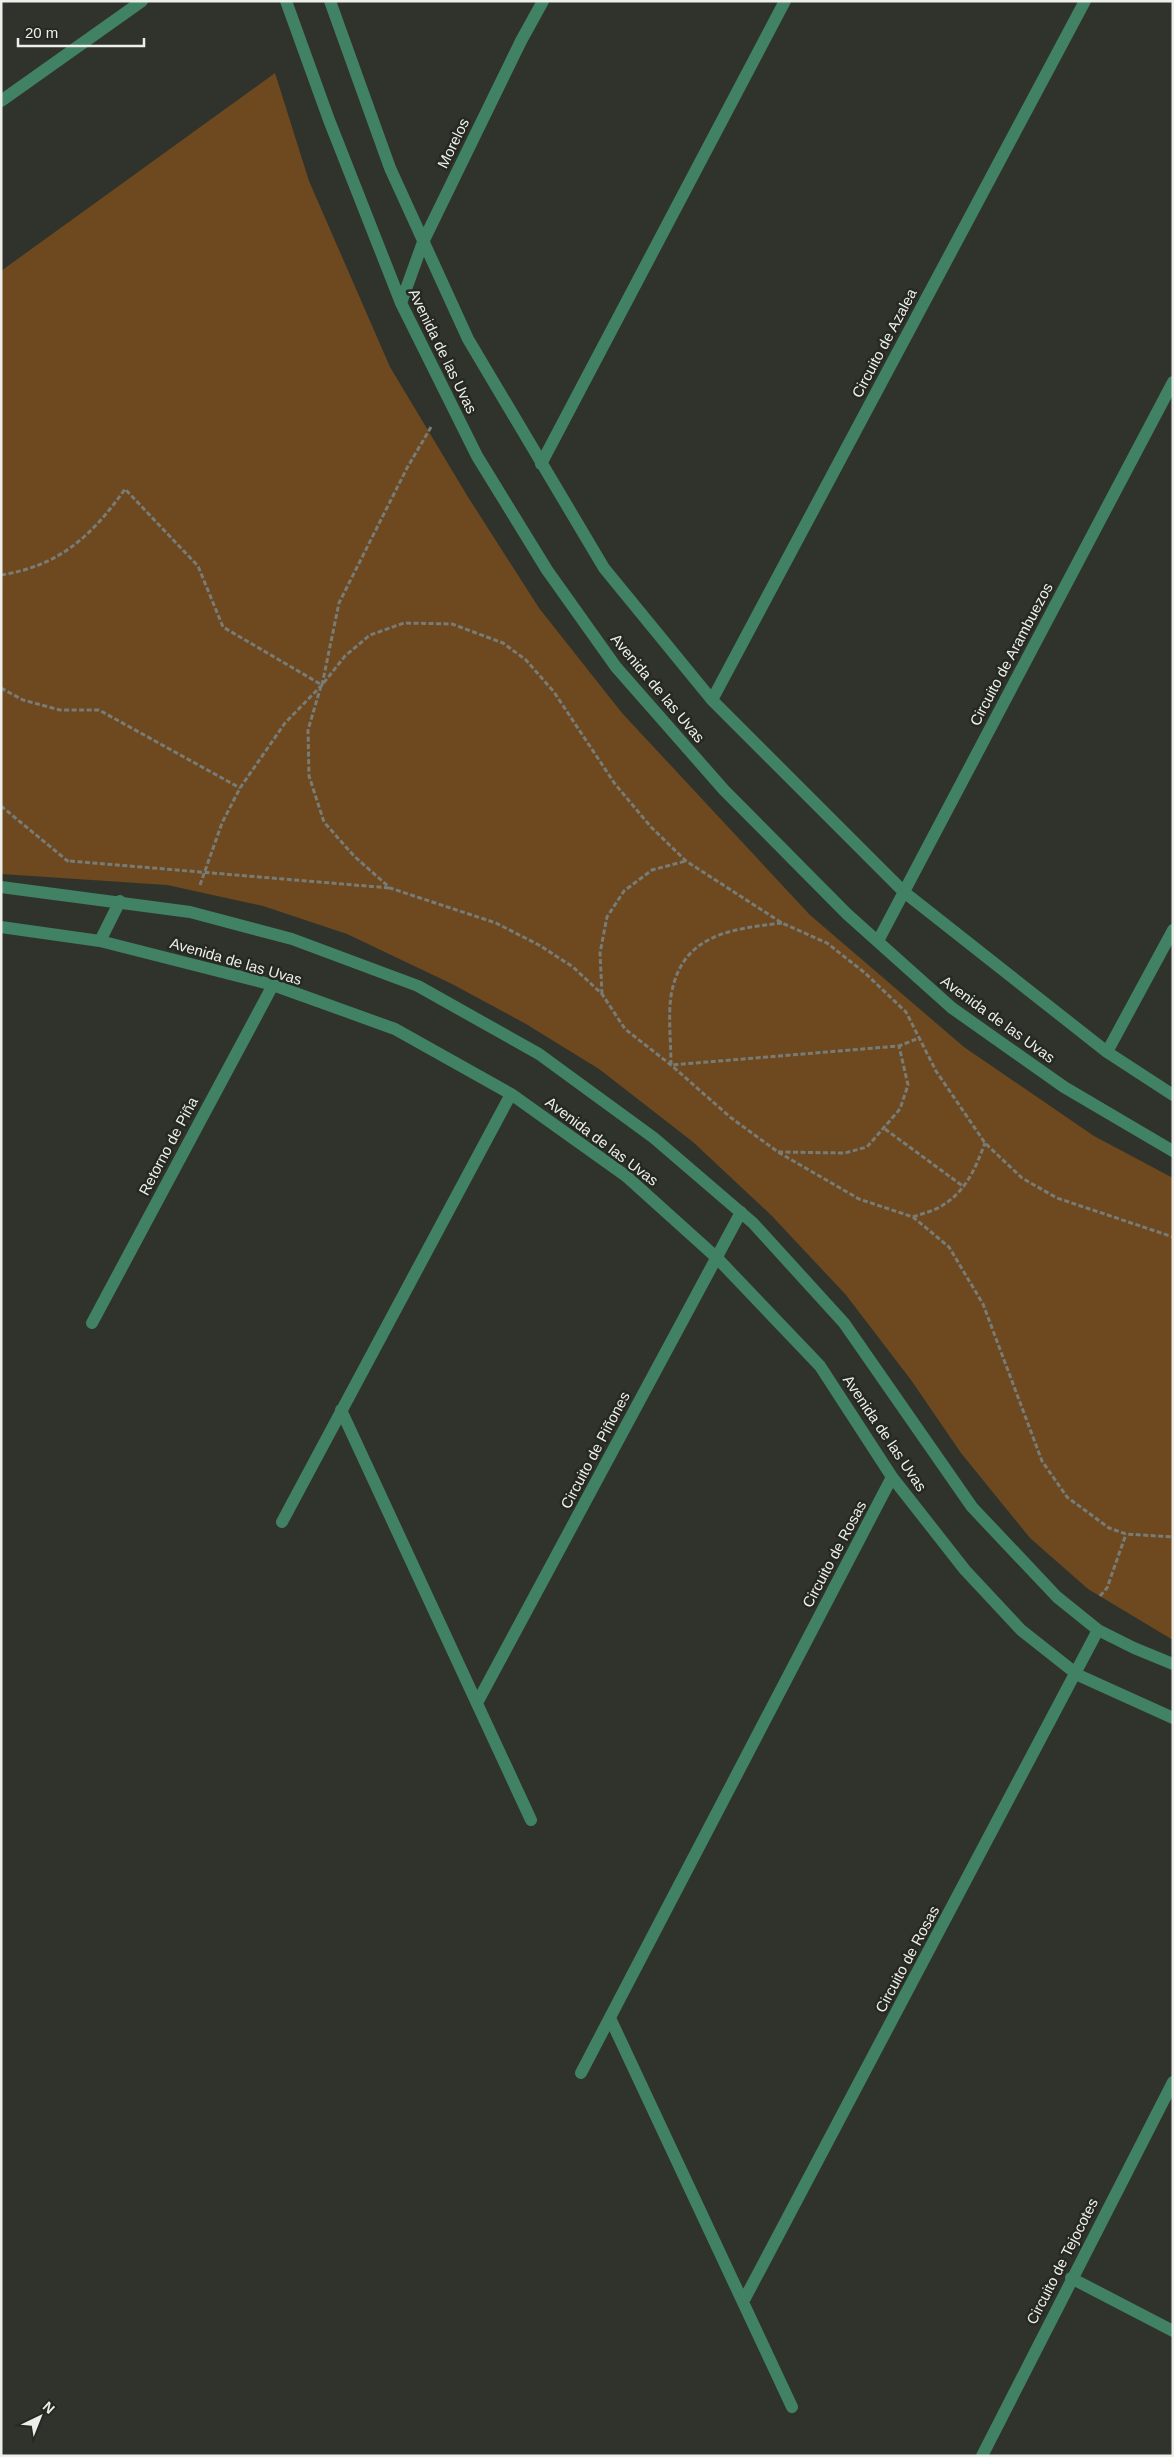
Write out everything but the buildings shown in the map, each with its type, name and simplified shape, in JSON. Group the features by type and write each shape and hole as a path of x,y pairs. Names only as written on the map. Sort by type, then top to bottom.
{"street":[{"path":"1,101 142,1"},
{"name":"Avenida de las Uvas","path":"286,1 329,120 401,303 448,398 477,456 547,570 616,667 724,790 847,914 952,1008 1064,1087 1173,1151"},
{"name":"Avenida de las Uvas","path":"330,1 390,168 468,339 604,568 712,700 904,892 1107,1052 1173,1095"},
{"name":"Morelos","path":"401,303 423,242 520,41 543,1"},
{"path":"541,464 785,1"},
{"name":"Circuito de Azalea","path":"712,700 1085,1"},
{"name":"Circuito de Arambuezos","path":"878,941 1173,382"},
{"name":"Avenida de las Uvas","path":"1,887 120,901 190,912 292,939 418,986 539,1054 654,1138 753,1223 844,1323 972,1506 1057,1597 1098,1630 1134,1648 1173,1664"},
{"path":"100,941 120,901"},
{"name":"Avenida de las Uvas","path":"1,927 100,941 273,985 395,1029 511,1094 626,1176 717,1258 820,1366 892,1477 966,1570 1021,1630 1076,1673 1173,1718"},
{"path":"1107,1052 1173,930"},
{"name":"Retorno de Piña","path":"92,1324 273,985"},
{"path":"282,1522 511,1094"},
{"name":"Circuito de Piñones","path":"477,1704 741,1212"},
{"path":"342,1410 531,1820"},
{"name":"Circuito de Rosas","path":"581,2073 892,1477"},
{"name":"Circuito de Rosas","path":"744,2302 1098,1630"},
{"path":"610,2018 792,2407"},
{"name":"Circuito de Tejocotes","path":"982,2456 1071,2278 1173,2082"},
{"path":"1071,2278 1173,2331"}],"path":[{"path":"390,888 354,856 324,822 309,776 308,730 322,685 339,603 407,468 448,398"},
{"path":"1,575 26,572 54,560 80,541 107,514 125,489 198,566 223,627 322,685"},
{"path":"190,912 222,823 240,788 285,723 322,685 345,656 370,635 404,623 452,624 502,643 526,660 554,692 615,784 651,827 686,861 782,923 827,943 865,973 906,1012 936,1071 985,1143 1022,1178 1057,1198 1173,1237"},
{"path":"1,688 23,700 60,710 99,710 240,788"},
{"path":"1,806 70,861 204,874 390,888 504,927 538,945 573,967 602,994 625,1029 730,1117 778,1152 859,1198 914,1217 949,1247 983,1304 1042,1461 1068,1497 1109,1528 1126,1534 1173,1537"},
{"path":"68,895 70,861"},
{"path":"602,994 600,953 607,917 624,891 652,870 686,861"},
{"path":"671,1066 671,996 680,967 700,944 734,929 782,923"},
{"path":"671,1066 899,1046 919,1038"},
{"path":"778,1152 845,1153 867,1147 885,1129 900,1109 908,1085 899,1046"},
{"path":"885,1129 964,1187"},
{"path":"914,1217 943,1206 964,1187 977,1164 985,1143"},
{"path":"1083,1618 1107,1588 1126,1534"}],"shaded area":[{"path":"275,73 309,181 390,367 468,497 539,608 622,713 810,915 964,1047 1094,1136 1173,1178 1173,1640 1088,1589 1030,1538 961,1453 911,1380 846,1295 771,1215 693,1142 599,1069 526,1024 452,984 347,934 263,906 167,885 1,874 1,271"}]}
